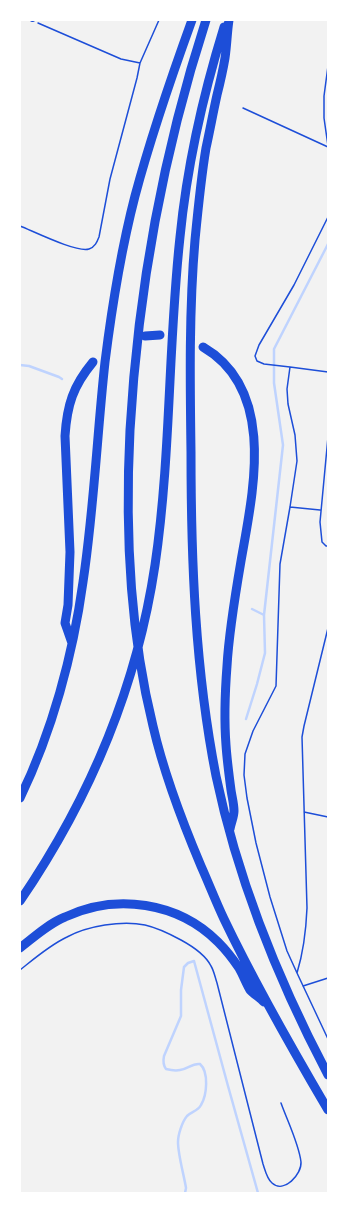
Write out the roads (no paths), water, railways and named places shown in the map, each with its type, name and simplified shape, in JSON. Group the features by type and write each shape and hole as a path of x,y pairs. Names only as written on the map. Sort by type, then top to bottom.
{"highway":[{"path":"20,798 40,752 72,644 88,551 105,363 120,269 134,203 146,157 192,20"},
{"path":"206,20 171,148 156,217 144,287 136,358 129,449 128,529 135,627 142,674 153,726 166,771 182,817 223,918 268,1006 328,1110"},
{"path":"20,901 44,865 74,812 96,768 118,711 141,632 155,566 166,468 174,305 183,212 190,165 197,133 213,64 227,20"},
{"path":"227,20 225,60 213,111 206,152 198,215 193,287 190,414 192,558 199,658 208,730 217,777 230,832 249,896 267,946 298,1016 328,1075"},
{"path":"145,336 160,336"},
{"path":"203,347 214,353 232,371 240,384 252,419 254,436 254,461 251,495 227,665 225,706 226,744 234,811 230,832"},
{"path":"72,644 65,623 68,605 70,552 65,436 66,417 70,402 77,386 84,373 93,362"},
{"path":"20,948 43,930 65,917 88,909 123,903 156,907 188,920 204,930 228,953 240,969 250,990 268,1006"}],"waterway":[{"path":"246,719 265,653 264,615 283,445 274,383 274,349 328,244"},
{"path":"20,365 29,366 62,379"},
{"path":"252,609 264,615"},
{"path":"185,1193 186,1188 178,1147 179,1136 182,1125 187,1116 198,1109 203,1101 206,1090 206,1078 205,1072 200,1064 174,1070 166,1069 163,1061 181,1016 181,990 184,967 188,963 194,961 258,1193"}]}
